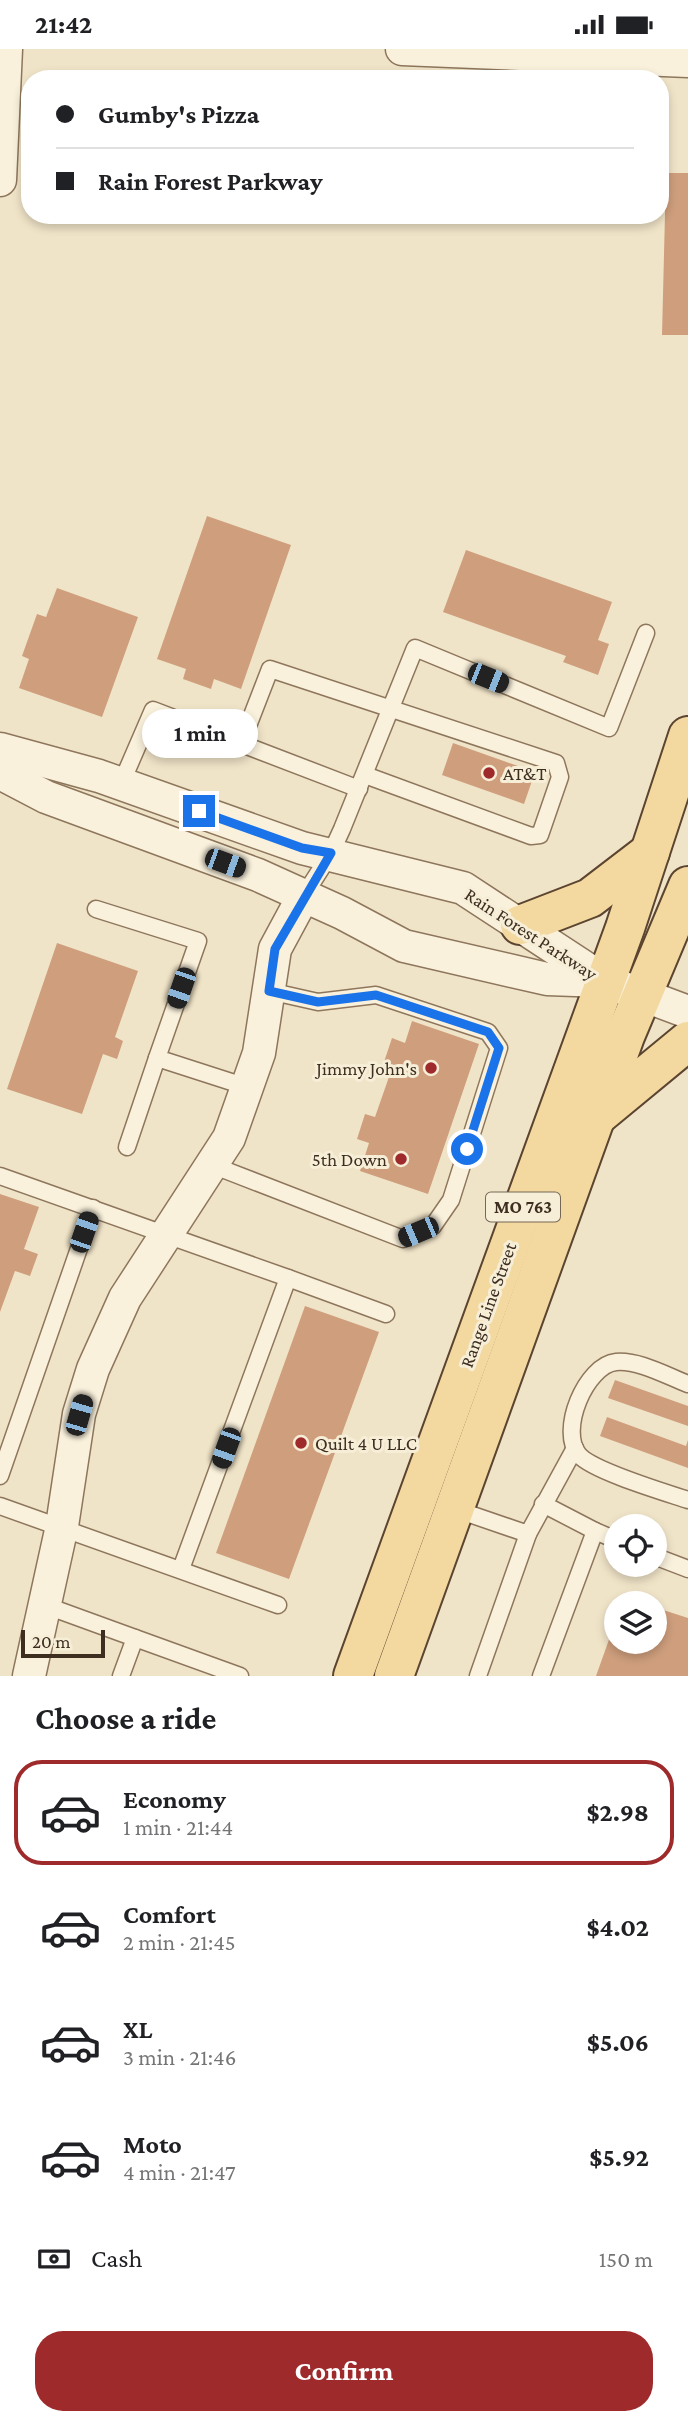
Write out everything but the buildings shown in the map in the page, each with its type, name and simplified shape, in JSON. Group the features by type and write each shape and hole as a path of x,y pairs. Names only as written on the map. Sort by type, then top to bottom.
{"main road":[{"name":"Range Line Street","path":"354,1676 605,981 688,736"},
{"path":"520,925 590,898 650,852"},
{"name":"Range Line Street","path":"394,1676 625,1036 644,996 688,885"},
{"path":"596,1117 688,1041"}],"street":[{"path":"0,180 6,49"},
{"path":"402,49 622,53 688,61"},
{"name":"Rain Forest Parkway","path":"0,749 121,784 302,848 331,853 463,888 605,981"},
{"name":"Rain Forest Parkway","path":"0,773 46,797 258,875 404,946 547,979 605,981"},
{"path":"29,1676 47,1606 79,1415 93,1369 125,1298 229,1137 259,1053 275,949 303,897"},
{"path":"605,981 688,1012"}],"lane":[{"path":"303,897 331,853 415,647 609,728 646,633"},
{"path":"121,784 153,710 241,744 531,836 540,835 561,777 556,763 270,669 241,744"},
{"path":"96,909 198,941 128,1147"},
{"path":"212,1165 403,1239 433,1226 451,1200 499,1048 488,1032 376,995 318,1002 269,991"},
{"path":"157,1058 247,1087"},
{"path":"0,1176 386,1314"},
{"path":"0,1476 93,1208"},
{"path":"181,1569 288,1278"},
{"path":"688,1384 629,1362 614,1362 600,1368 583,1391 570,1425 575,1448 593,1465 688,1500"},
{"path":"478,1676 528,1534 575,1448"},
{"path":"543,1504 604,1535"},
{"path":"0,1506 278,1605"},
{"path":"455,1509 528,1534"},
{"path":"541,1676 595,1531"},
{"path":"667,1561 688,1570"},
{"path":"47,1606 240,1676"},
{"path":"121,1676 135,1638"}],"place":[{"name":"AT&T","path":"489,773"},
{"name":"Jimmy John's","path":"431,1068"},
{"name":"5th Down","path":"401,1159"},
{"name":"Quilt 4 U LLC","path":"301,1443"}],"route":[{"path":"199,811 302,848 331,853 275,949 269,991 318,1002 376,995 488,1032 499,1048 467,1149"}]}
